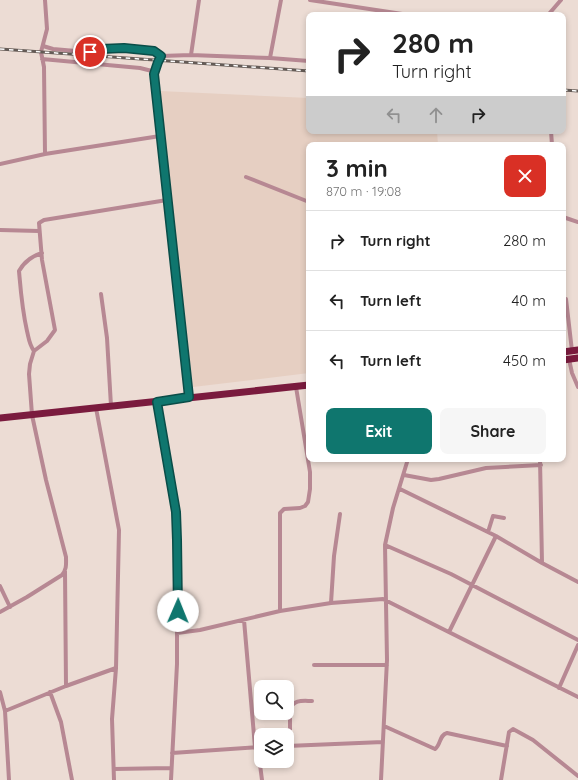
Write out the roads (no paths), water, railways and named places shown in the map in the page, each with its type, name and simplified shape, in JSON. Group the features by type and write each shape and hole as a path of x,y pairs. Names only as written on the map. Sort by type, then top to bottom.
{"highway":[{"path":"566,359 578,358"},
{"path":"0,418 306,385"}],"street":[{"path":"45,0 47,30 42,52 44,67 45,154"},
{"path":"191,55 199,0"},
{"path":"270,58 281,0"},
{"path":"310,0 382,12"},
{"path":"551,12 561,0"},
{"path":"43,46 53,49 87,52 101,49 124,48 152,50 161,56 191,55 306,61"},
{"path":"161,56 154,74 189,397"},
{"path":"42,59 140,68 152,71 154,74"},
{"path":"0,164 45,154 160,136"},
{"path":"246,176 306,201"},
{"path":"66,686 66,557 46,480 32,415 29,374 34,351 47,341 55,330 42,253 39,223 44,220 167,200"},
{"path":"566,219 578,222"},
{"path":"0,230 40,231"},
{"path":"34,351 28,342 22,310 19,271 21,267 34,255 42,253"},
{"path":"101,294 107,338 112,406"},
{"path":"566,300 575,351"},
{"path":"566,359 578,387"},
{"path":"296,386 306,442"},
{"path":"157,402 176,512 177,633 171,780"},
{"path":"96,408 119,530 116,668 112,719 114,780"},
{"path":"280,611 280,513 284,509 300,508 305,506 308,502 310,482 308,462"},
{"path":"381,780 387,665 385,546 393,508 407,462"},
{"path":"540,462 542,563"},
{"path":"404,475 431,480 486,468 541,465"},
{"path":"400,489 496,536 578,582"},
{"path":"331,603 334,556 340,514"},
{"path":"488,532 493,516 504,518"},
{"path":"449,632 496,536"},
{"path":"385,546 451,574 578,640"},
{"path":"0,612 45,586 65,571"},
{"path":"0,586 10,607"},
{"path":"177,633 200,630 280,611 331,603 379,599 386,600 578,697"},
{"path":"244,620 254,735"},
{"path":"559,688 578,645"},
{"path":"314,665 387,665"},
{"path":"5,711 50,692 116,668"},
{"path":"0,692 5,711 9,780"},
{"path":"50,692 61,722 72,780"},
{"path":"289,728 291,705 298,701 312,701"},
{"path":"384,726 435,749 438,747 442,736 448,733 507,746"},
{"path":"501,780 509,732 515,729 533,740 578,776"},
{"path":"294,746 383,742"},
{"path":"172,752 254,747"},
{"path":"114,769 171,768"},
{"path":"260,768 262,780"}],"railway":[{"path":"0,49 306,71"},
{"path":"566,90 578,91"}]}
